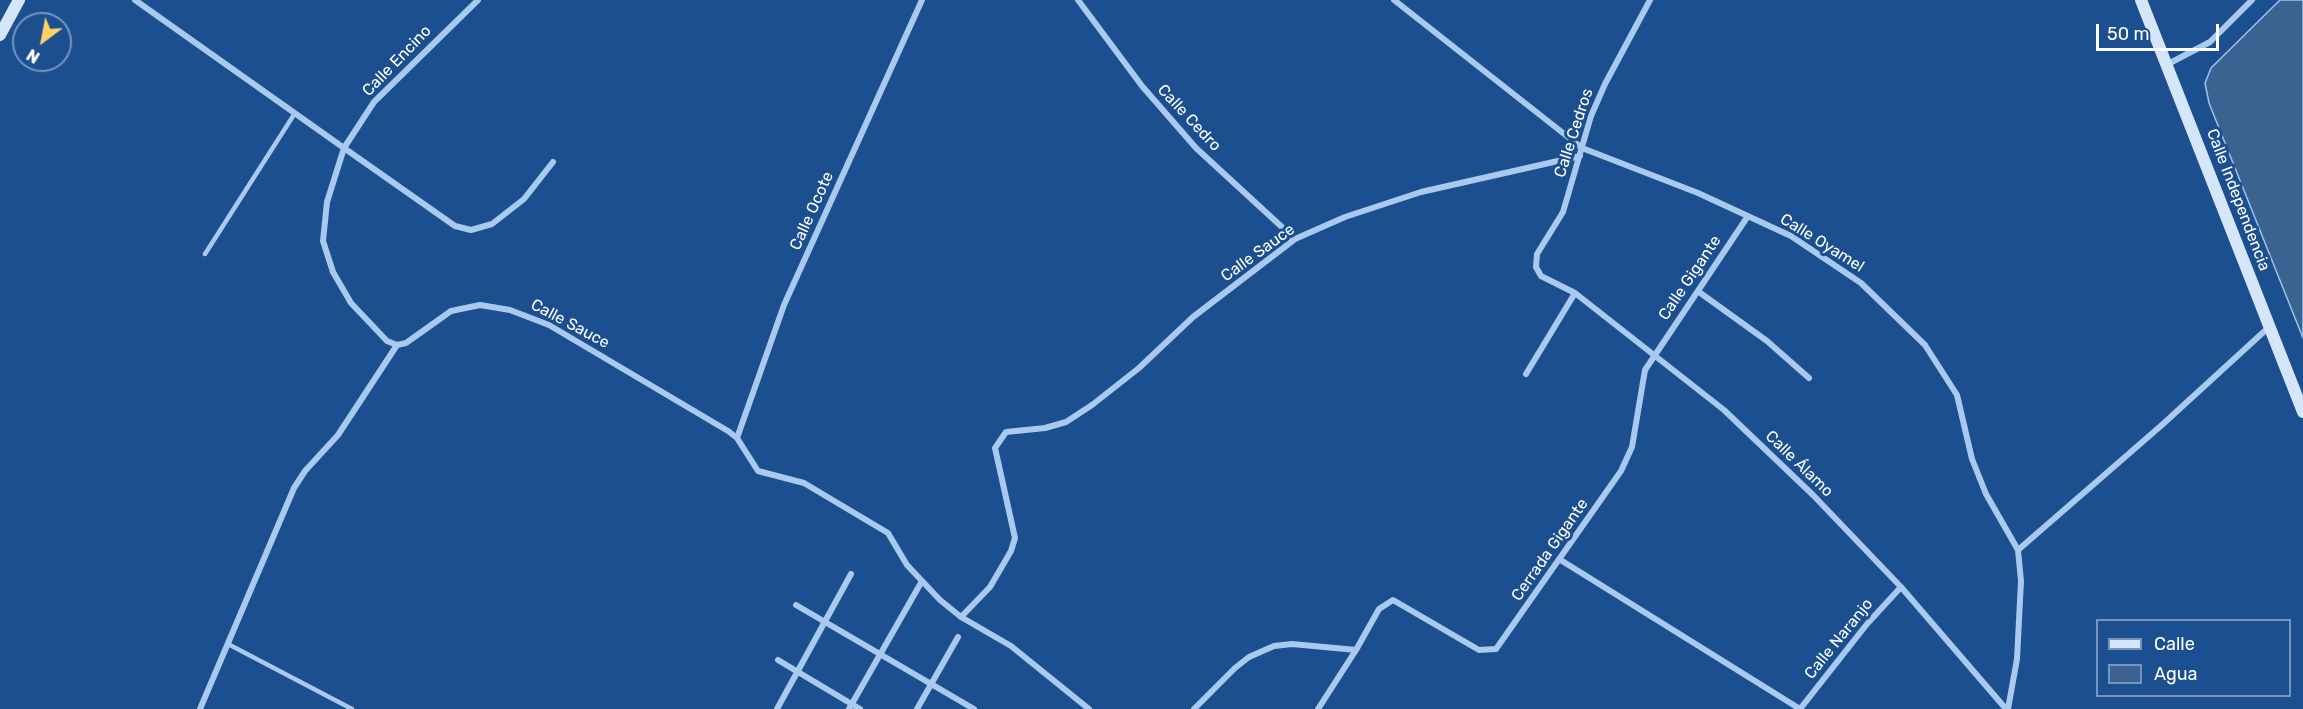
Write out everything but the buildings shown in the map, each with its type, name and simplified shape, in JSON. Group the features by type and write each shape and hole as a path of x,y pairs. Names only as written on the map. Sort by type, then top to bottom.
{"main road":[{"path":"0,35 19,0"},
{"name":"Calle Independencia","path":"2141,0 2303,412"}],"street":[{"path":"135,0 455,226 471,230 492,224 524,199 553,162"},
{"name":"Calle Encino","path":"344,148 374,102 478,0"},
{"name":"Calle Ocote","path":"737,438 784,305 922,0"},
{"name":"Calle Cedro","path":"1078,0 1142,86 1196,148 1294,239"},
{"name":"Calle Oyamel","path":"1394,0 1582,148 1698,193 1791,236 1830,260 1894,312 1925,345 1957,395 1986,494 2018,550 2021,581 2017,659 2007,709"},
{"name":"Calle Cedros","path":"1541,276 1536,267 1537,254 1563,212 1591,116 1605,84 1650,0"},
{"path":"2168,64 2210,42 2252,0"},
{"path":"200,709 294,488 305,471 338,435 397,345 379,335 351,303 327,256 323,224 327,201 344,148"},
{"name":"Calle Sauce","path":"961,617 990,587 1011,551 1015,538 995,447 1006,432 1045,428 1066,422 1092,405 1139,368 1193,318 1294,239 1346,217 1421,192 1580,156"},
{"name":"Calle Gigante","path":"1654,354 1699,292 1748,216"},
{"name":"Calle Álamo","path":"1541,276 1575,293 1732,418 1813,495 1901,587 2007,709"},
{"path":"1699,292 1767,342 1809,378"},
{"path":"1526,374 1575,293"},
{"name":"Calle Sauce","path":"397,345 417,338 451,311 480,305 510,310 565,333 737,438 758,471 766,475 792,479 824,493 888,533 894,539 907,564 961,617 1011,646 1089,709"},
{"path":"2018,550 2163,424 2269,326"},
{"name":"Cerrada Gigante","path":"1356,650 1379,609 1393,600 1479,650 1489,652 1496,650 1610,490 1627,459 1635,430 1642,377 1654,354"},
{"path":"1559,559 1800,709"},
{"path":"777,709 851,574"},
{"path":"850,706 922,581"},
{"name":"Calle Naranjo","path":"1800,709 1867,624 1901,587"},
{"path":"796,605 974,709"},
{"path":"917,709 958,637"},
{"path":"1194,709 1242,663 1274,646 1292,644 1356,650 1318,709"},
{"path":"778,660 850,706 860,709"}],"lane":[{"path":"205,254 295,113"},
{"path":"228,644 352,709"}],"water":[{"path":"2280,0 2303,0 2303,338 2209,103 2205,83 2211,68"}]}
